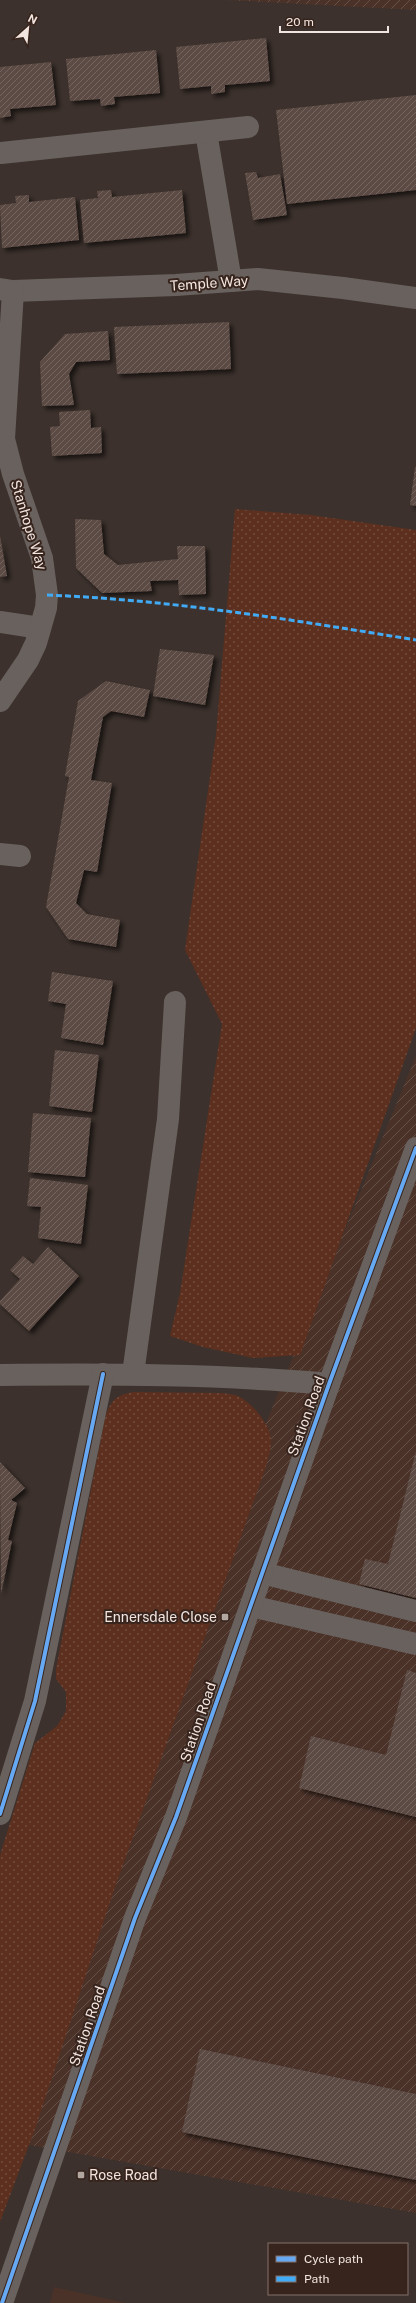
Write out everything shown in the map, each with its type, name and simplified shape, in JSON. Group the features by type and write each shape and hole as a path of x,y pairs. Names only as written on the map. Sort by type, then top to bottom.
{"street":[{"path":"1,154 248,127"},
{"path":"206,132 231,281"},
{"name":"Temple Way","path":"6,290 176,285 258,279 343,288 416,298"},
{"name":"Stanhope Way","path":"0,701 28,660 46,608 47,595 42,558 4,439 6,290"},
{"path":"0,622 40,628"},
{"path":"133,1374 168,1119 176,1002"},
{"name":"Station Road","path":"2,2301 135,1918 176,1817 329,1384 416,1148"},
{"path":"0,1814 35,1701 103,1374"},
{"path":"0,1375 133,1374 251,1377 329,1384"},
{"path":"262,1573 416,1611"},
{"path":"251,1606 416,1644"}],"shaded area":[{"path":"225,0 416,0 416,10"},
{"path":"235,509 311,515 416,530 416,1028 300,1355 253,1358 203,1347 170,1336 180,1293 222,1024 185,950 216,735"},
{"path":"416,1056 416,2213 0,2140 0,2074"},
{"path":"133,1392 223,1393 238,1396 255,1409 260,1415 268,1428 271,1442 266,1466 115,1887 35,2129 0,2222 0,1855 35,1743 57,1726 66,1711 66,1692 56,1679 56,1669 104,1423 113,1402 121,1395"},
{"path":"54,2287 126,2303 50,2303"}],"building":[{"path":"266,38 270,81 225,85 225,92 211,94 211,86 180,89 176,47"},
{"path":"156,50 160,93 114,97 115,104 101,106 100,99 70,101 66,59"},
{"path":"51,62 56,105 10,109 11,116 0,118 0,67"},
{"path":"416,95 416,190 287,204 276,110"},
{"path":"256,172 258,178 280,174 287,215 253,220 245,173"},
{"path":"111,190 112,197 182,190 186,233 84,243 80,200 98,198 97,191"},
{"path":"29,195 29,202 75,197 79,240 2,248 0,205 16,203 15,196"},
{"path":"229,322 231,369 117,374 114,327"},
{"path":"108,331 110,360 76,362 69,374 74,405 42,406 40,362 65,334"},
{"path":"90,410 91,428 101,427 102,453 52,456 50,427 60,426 59,412"},
{"path":"416,467 416,506 410,505"},
{"path":"75,519 101,520 104,554 118,565 178,559 177,546 205,546 206,594 179,595 178,580 150,581 152,591 102,593 76,568"},
{"path":"0,536 7,576 0,577"},
{"path":"160,649 214,655 205,705 153,696"},
{"path":"106,681 150,690 144,717 111,711 103,717 91,780 112,783 97,872 84,870 76,903 87,914 120,920 116,947 68,939 46,907 69,777 65,776 78,701"},
{"path":"52,972 113,981 103,1045 61,1038 66,1004 48,1001"},
{"path":"55,1050 99,1055 92,1112 49,1106"},
{"path":"33,1113 91,1118 85,1177 28,1172"},
{"path":"30,1178 88,1185 81,1244 38,1238 41,1207 27,1206"},
{"path":"48,1247 79,1276 29,1331 0,1304 0,1301 20,1279 10,1270 23,1256 33,1264"},
{"path":"416,1451 416,1598 359,1584 365,1559 388,1564"},
{"path":"0,1462 25,1488 11,1500 17,1503 8,1540 12,1541 1,1594"},
{"path":"407,1670 416,1673 416,1817 299,1788 311,1736 386,1755"},
{"path":"200,2049 416,2094 416,2180 182,2132"}],"marked path":[{"path":"47,595 140,601 186,606 278,618 416,640"}],"cycle path":[{"path":"2,2303 135,1918 176,1817 329,1384 416,1148"},
{"path":"0,1814 35,1701 103,1374"}],"place":[{"name":"Ennersdale Close","path":"225,1617"},
{"name":"Rose Road","path":"81,2175"}]}
